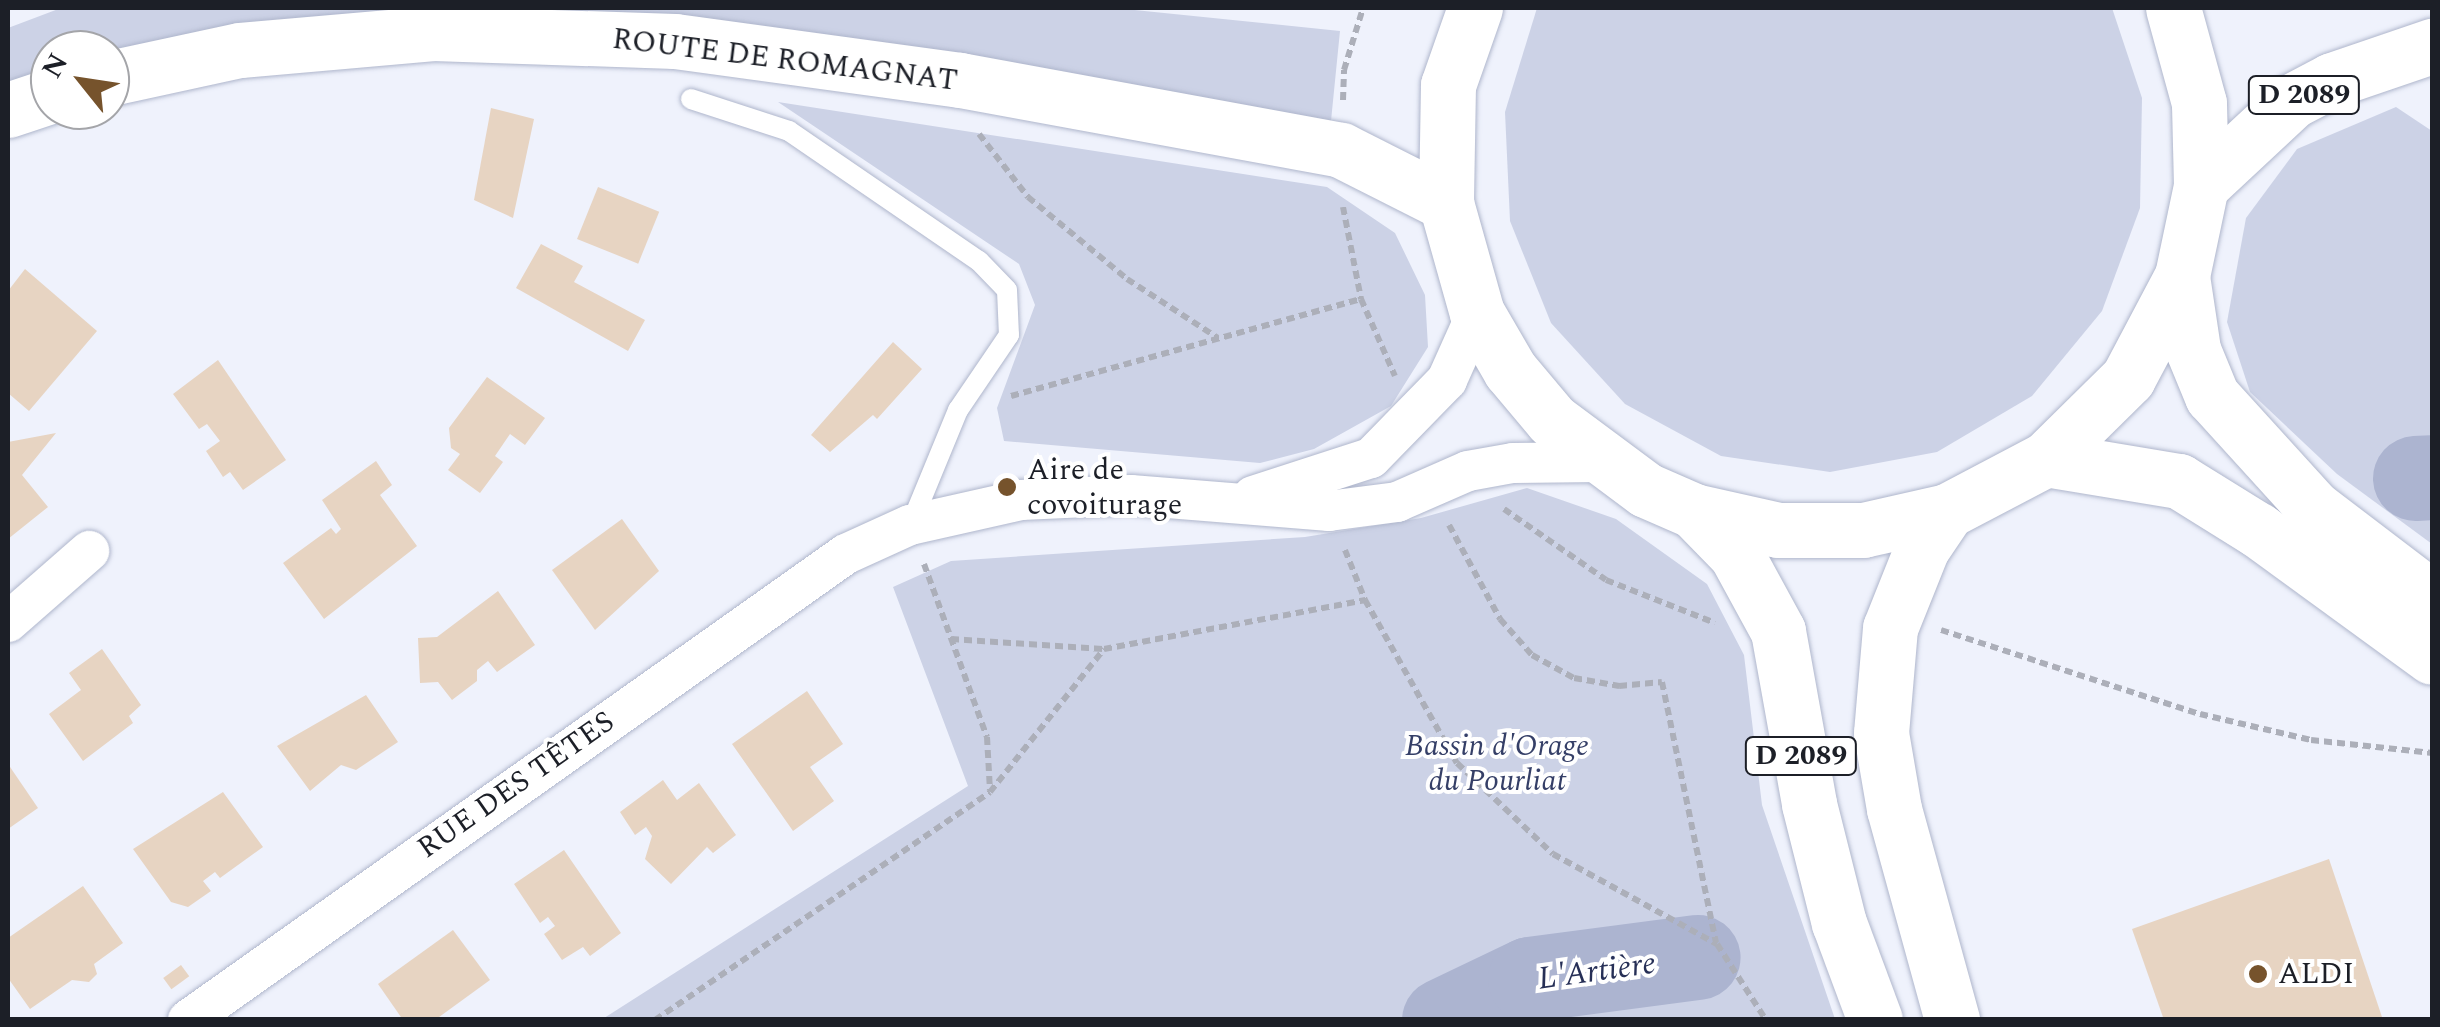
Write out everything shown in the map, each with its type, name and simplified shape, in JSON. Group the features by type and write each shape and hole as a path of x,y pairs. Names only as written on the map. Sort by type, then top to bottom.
{"main road":[{"path":"1475,8 1448,85 1446,203 1477,313 1520,382 1601,462 1694,511 1778,530 1863,530 1947,511 2046,459 2128,378 2182,276 2201,186 2200,103 2173,8"},
{"name":"ROUTE DE ROMAGNAT","path":"130,74 240,50 433,33 675,41 960,80 1342,169 1446,203"},
{"name":"D 2089","path":"2201,186 2292,101 2332,80 2432,46"},
{"path":"2182,276 2193,350 2212,396 2314,508 2432,598"},
{"path":"2046,459 2179,481 2258,530 2417,644"},
{"name":"D 2089","path":"1694,511 1736,554 1778,632 1822,855 1875,1020"},
{"name":"D 2089","path":"1947,511 1922,548 1890,628 1881,733 1894,809 1952,1020"}],"street":[{"path":"1243,500 1370,458 1447,380 1477,313"},
{"name":"RUE DES TÊTES","path":"188,1020 846,554 910,526 1022,500 1131,495 1243,500 1329,511 1398,502 1429,488 1513,463 1601,462"},
{"path":"8,622 88,551"}],"lane":[{"path":"690,99 789,130 979,261 1006,290 1009,336 958,410 910,526"}],"path":[{"path":"958,410 1361,299 1342,169 1344,70 1363,8"},
{"path":"973,120 984,147 1028,198 1127,279 1219,339"},
{"path":"1429,488 1488,601 1532,655 1574,678 1619,686 1662,682 1717,944 1766,1020"},
{"path":"910,526 987,736 990,792"},
{"path":"950,640 1104,649 1366,600 1457,763 1553,854 1717,944"},
{"path":"654,1020 990,792 1104,649"}],"green space":[{"path":"61,8 1115,8 1340,31 1331,121 890,46 130,50 130,30 30,30 30,84 8,91 8,28"},
{"path":"1537,8 2112,8 2142,98 2140,208 2102,311 2032,396 1937,452 1830,472 1721,456 1625,404 1551,323 1510,221 1505,112"},
{"path":"778,102 1327,187 1395,233 1425,295 1428,347 1391,406 1314,449 1260,463 1004,441 997,408 1035,305 1019,264"},
{"path":"2396,107 2432,131 2432,544 2337,474 2250,392 2227,322 2246,218 2297,149"},
{"name":"Bassin d'Orage du Pourliat","path":"1527,488 1616,519 1707,584 1744,655 1762,805 1835,1019 601,1020 968,786 893,587 951,561 1305,537 1421,518"}],"building":[{"path":"491,108 534,119 513,218 474,200"},
{"path":"598,187 659,212 638,264 577,239"},
{"path":"541,244 583,266 574,282 645,320 628,351 516,288"},
{"path":"25,269 97,331 29,411 8,393 8,291"},
{"path":"893,342 922,369 877,419 873,415 830,452 811,435"},
{"path":"218,360 286,460 243,490 230,472 223,477 206,451 220,441 207,424 199,429 173,394"},
{"path":"487,377 545,418 525,445 510,434 495,456 503,462 480,493 448,470 460,454 451,448 449,428"},
{"path":"56,433 22,475 48,507 8,539 8,442"},
{"path":"376,461 392,485 380,495 417,546 324,619 283,563 331,528 336,534 341,529 322,500"},
{"path":"622,519 659,571 595,630 552,570"},
{"path":"498,591 535,645 497,672 488,661 477,670 477,681 452,700 438,682 420,683 418,638 437,637"},
{"path":"102,649 141,705 129,716 133,723 83,761 49,714 81,690 69,673"},
{"path":"807,691 843,744 810,767 834,801 793,831 732,744"},
{"path":"366,695 398,742 356,770 341,765 310,791 277,746"},
{"path":"8,764 38,808 8,829"},
{"path":"663,780 677,800 699,783 736,835 713,853 707,847 671,884 645,859 652,836 646,827 635,835 620,812"},
{"path":"223,792 263,847 220,878 215,872 203,881 211,891 188,907 171,902 133,849"},
{"path":"564,850 621,933 590,956 583,947 562,960 544,934 555,926 548,917 540,923 514,884"},
{"name":"ALDI","path":"2329,859 2383,1020 2164,1020 2132,929"},
{"path":"83,886 123,943 94,964 97,974 89,982 72,980 30,1009 8,978 8,938"},
{"path":"453,930 490,980 435,1020 403,1020 378,984"},
{"path":"181,965 189,976 171,989 163,978"}],"waterway":[{"name":"L'Artière","path":"2415,478 2432,477"},
{"name":"L'Artière","path":"1444,1020 1530,979 1698,957"}],"place":[{"name":"Aire de covoiturage","path":"1007,487"},
{"name":"ALDI","path":"2258,974"}]}
